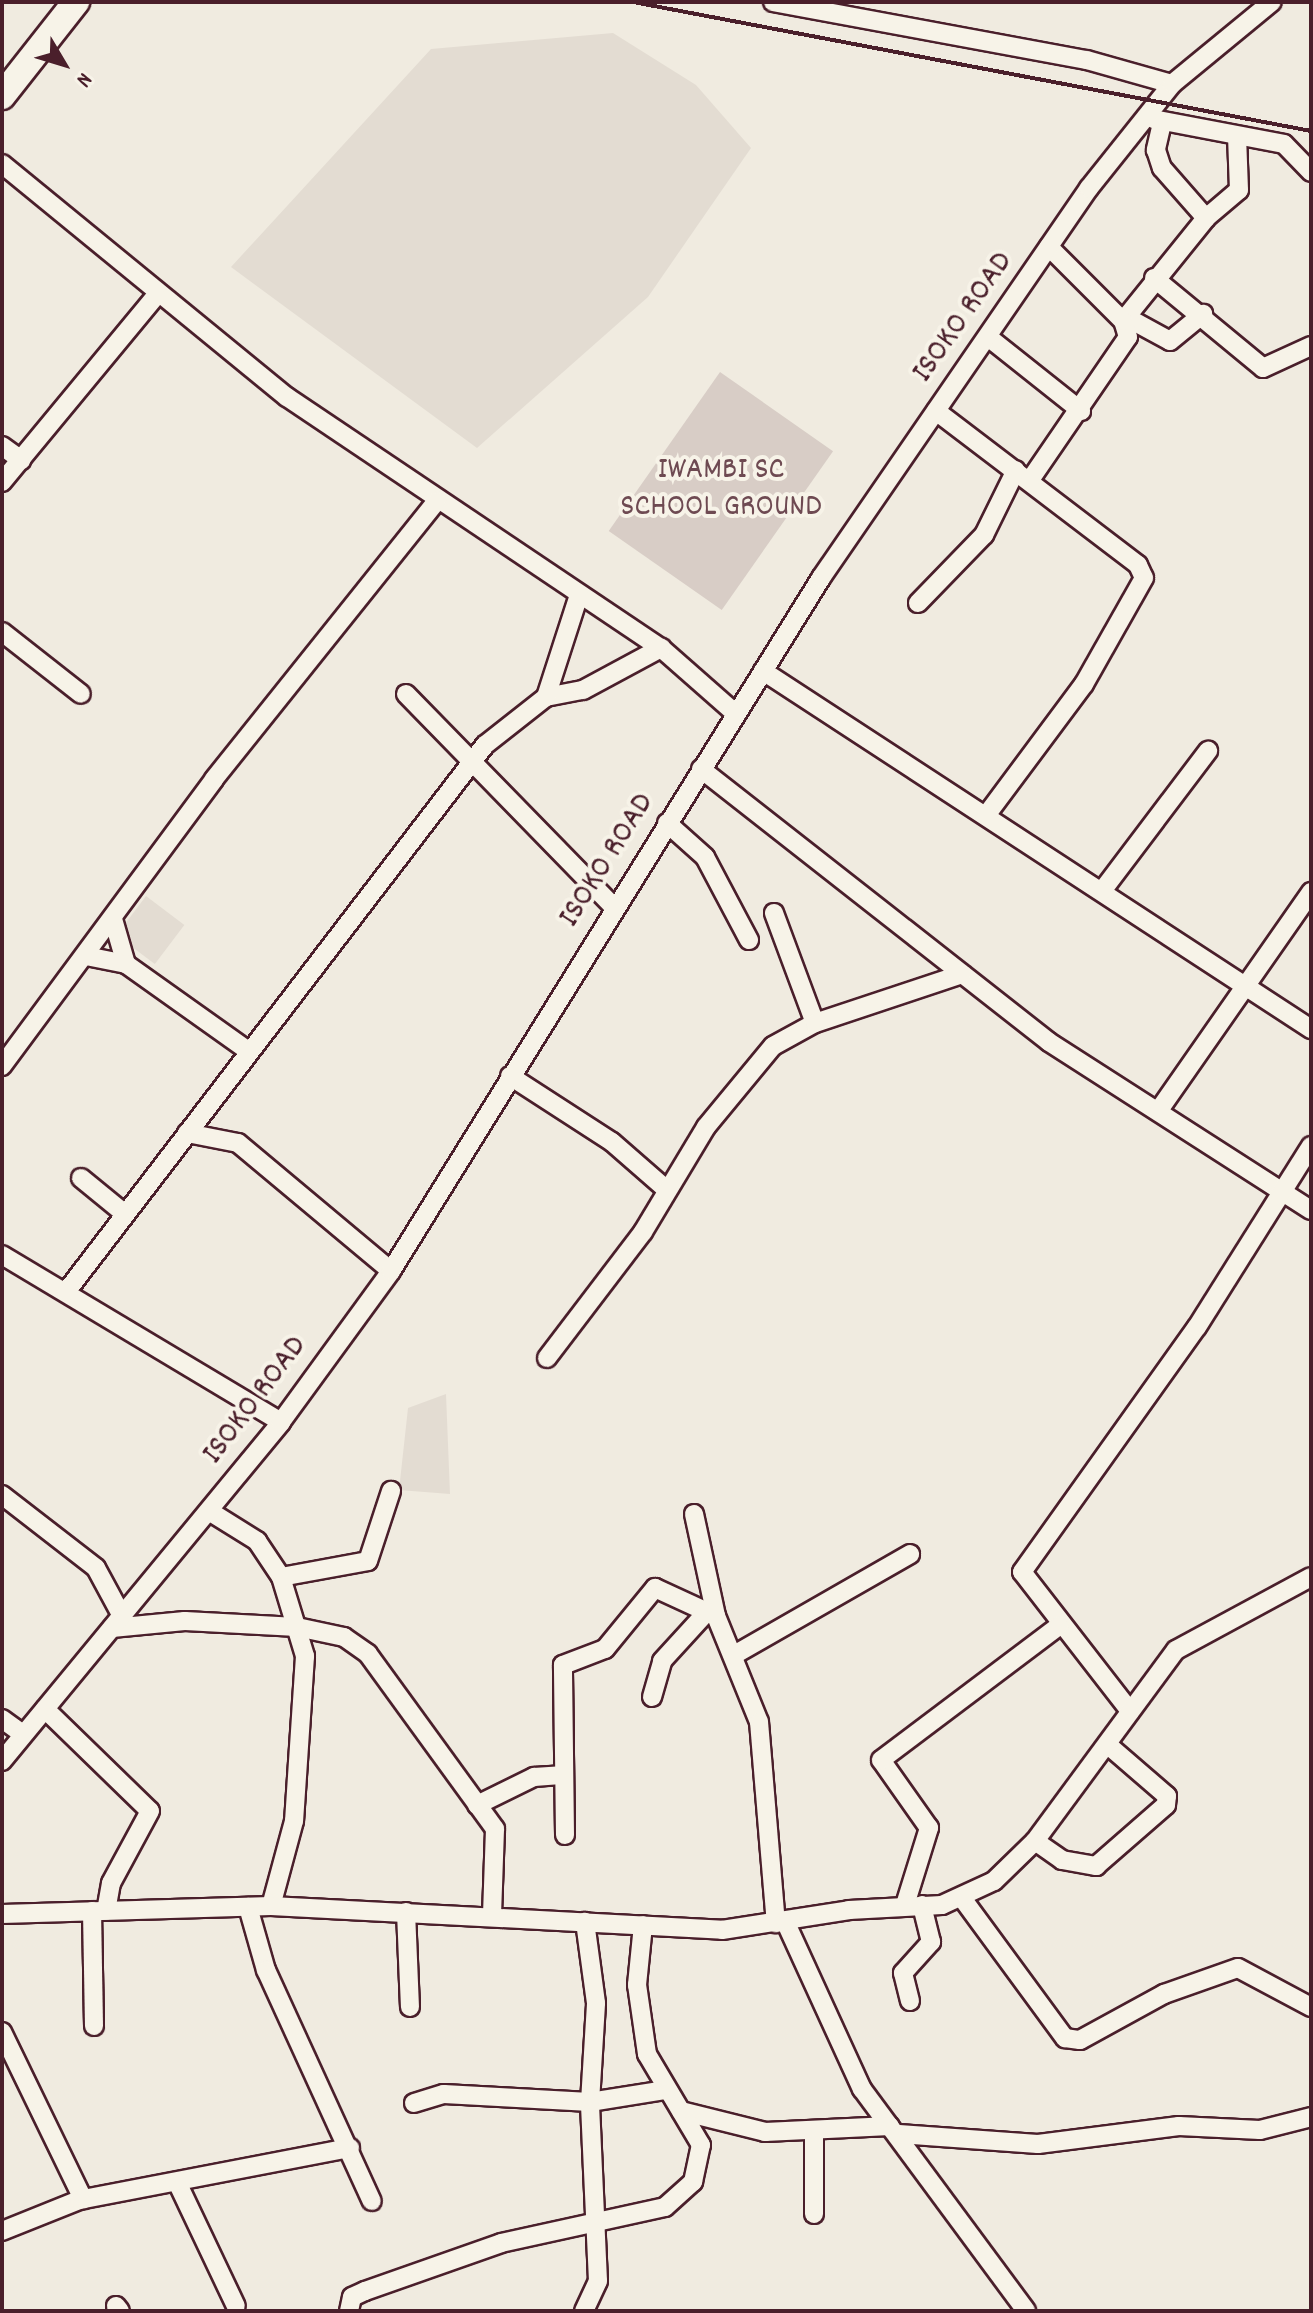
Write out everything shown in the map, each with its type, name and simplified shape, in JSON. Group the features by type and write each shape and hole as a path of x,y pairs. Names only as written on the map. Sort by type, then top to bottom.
{"highway":[{"path":"2,96 76,2"}],"street":[{"path":"773,2 1087,60 1172,84"},
{"name":"ISOKO ROAD","path":"2,1761 281,1422 391,1271 613,906 763,671 1049,247 1154,119 1172,84 1272,2"},
{"path":"1206,218 1162,168 1156,150 1154,119 1284,144 1311,172"},
{"path":"918,603 984,535 1023,475 1081,411 1122,351 1124,319 1154,278 1206,218 1239,190 1237,136"},
{"path":"2,164 10,177 130,262 156,296 437,501 661,648 736,714"},
{"path":"1049,247 1124,319 1170,341 1203,314"},
{"path":"1154,278 1203,314 1263,368 1311,346"},
{"path":"2,482 156,296"},
{"path":"988,337 1081,411"},
{"path":"936,411 1138,565 1144,584 1050,734 988,813"},
{"path":"2,446 21,460"},
{"path":"2,1066 214,779 437,501"},
{"path":"546,697 579,595"},
{"path":"2,632 81,694"},
{"path":"66,1292 247,1050 500,728 546,697 583,690 661,648"},
{"path":"763,671 829,719 988,813 1311,1029"},
{"path":"406,694 470,765 613,906"},
{"path":"1102,891 1208,751"},
{"path":"701,769 1072,1058 1284,1189 1311,1210"},
{"path":"667,823 705,857 749,940"},
{"path":"1159,1110 1311,892"},
{"path":"774,913 815,1023"},
{"path":"113,919 126,964"},
{"path":"86,956 126,964 247,1050"},
{"path":"547,1358 753,1068 790,1033 962,974"},
{"path":"510,1076 612,1142 667,1190"},
{"path":"187,1133 238,1143 391,1271"},
{"path":"1130,1711 1059,1626 1023,1568 1197,1327 1311,1146"},
{"path":"81,1178 125,1214"},
{"path":"2,1255 281,1422"},
{"path":"281,1577 368,1561 391,1491"},
{"path":"2,1495 96,1568 117,1622 185,1621 297,1627 344,1637 368,1654 453,1781 477,1805 498,1839 492,1917"},
{"path":"209,1511 242,1526 281,1577 297,1627 305,1687 296,1808 271,1906"},
{"path":"694,1514 710,1616 734,1655 759,1722 780,1922 843,2057 1026,2311"},
{"path":"734,1655 910,1554"},
{"path":"2,1914 271,1906 722,1930 962,1898 994,1881 1035,1841 1130,1711 1192,1638 1311,1577"},
{"path":"565,1835 561,1775 563,1665 605,1649 655,1588 710,1616"},
{"path":"652,1697 662,1661 710,1616"},
{"path":"910,2001 903,1973 931,1942 914,1905 929,1828 881,1760 1059,1626"},
{"path":"45,1709 150,1811 99,1911 94,2026"},
{"path":"2,1719 23,1734"},
{"path":"1035,1841 1062,1860 1096,1866 1166,1805 1167,1796 1108,1745"},
{"path":"477,1805 534,1777 561,1775"},
{"path":"962,1898 1065,2038 1080,2040 1164,1994 1238,1968 1311,2007"},
{"path":"248,1907 266,1970 372,2201"},
{"path":"406,1912 410,2007"},
{"path":"584,2311 598,2281 590,2102 596,2016 585,1922"},
{"path":"349,2311 352,2297 365,2291 594,2219 665,2207 693,2182 703,2155 647,2054 641,2019 643,1925"},
{"path":"2,2035 83,2199"},
{"path":"414,2103 444,2094 590,2102 666,2090"},
{"path":"681,2111 749,2131 895,2130 1038,2144 1179,2126 1260,2130 1311,2117"},
{"path":"814,2131 814,2214"},
{"path":"2,2231 83,2199 350,2148"},
{"path":"177,2182 236,2306"}],"shaded area":[{"path":"613,33 696,85 751,148 648,297 477,448 231,267 431,49"},
{"path":"146,896 184,925 155,964 117,935"},
{"path":"446,1394 450,1494 399,1490 408,1408"}],"green space":[{"name":"IWAMBI SC SCHOOL GROUND","path":"720,372 833,451 722,610 609,531"}],"railway":[{"path":"633,2 1311,131"}]}
